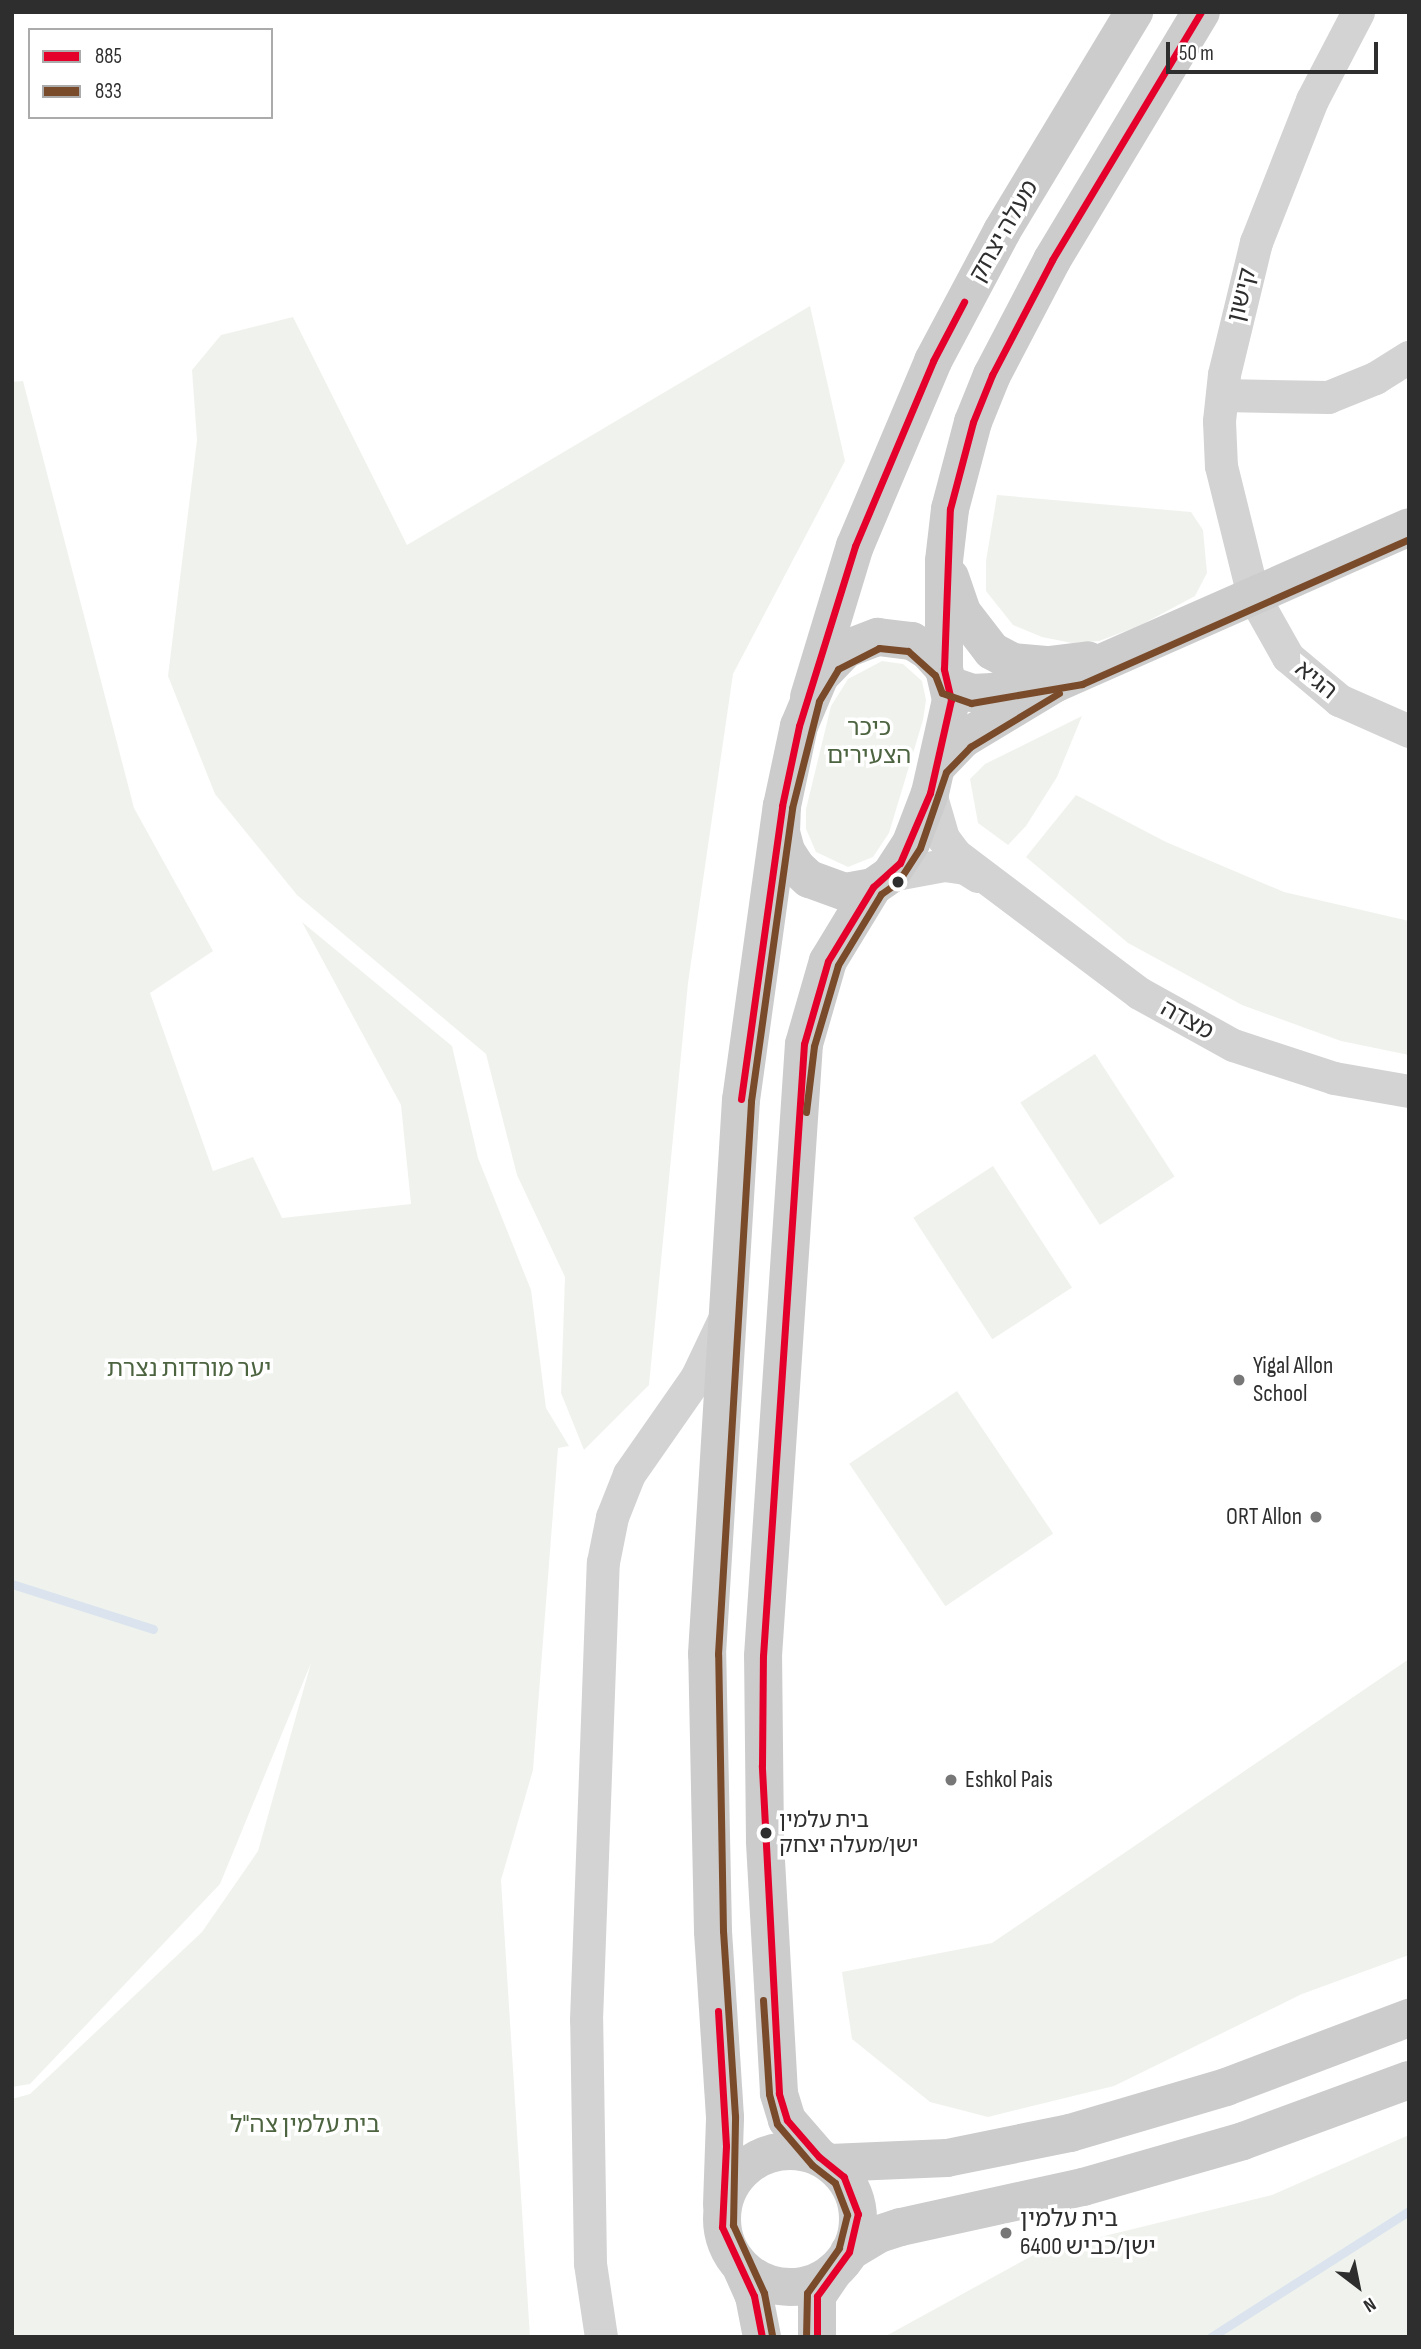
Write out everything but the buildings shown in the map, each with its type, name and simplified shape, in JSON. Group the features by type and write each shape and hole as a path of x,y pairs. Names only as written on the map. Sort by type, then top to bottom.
{"main road":[{"name":"מעלה יצחק","path":"808,696 855,546 933,361 1002,231 1134,12"},
{"path":"817,2337 817,2296 841,2262 858,2214 844,2177 824,2160 787,2120 779,2093 764,1828 763,1656 804,1044 828,961 911,843 933,780 947,725 944,561 960,464 992,375 1052,260 1201,12"},
{"path":"933,780 963,739 1079,674 1409,527"},
{"path":"944,561 962,612 992,651 1013,662 1049,666 1117,656"},
{"path":"762,2337 754,2296 741,2267 728,2249 722,2227 726,2127 712,1906 707,1654 741,1100 782,806 808,696 830,662 846,649 878,637 912,641 947,677 972,693 993,692 1079,674"},
{"path":"782,806 786,851 809,879 845,892 882,881"},
{"path":"722,2205 729,2186 759,2158 799,2151 824,2160 947,2158 1070,2133 1226,2087 1409,2018"},
{"path":"741,2267 776,2286 807,2284 879,2234 1083,2187 1243,2141 1409,2080"}],"street":[{"name":"קישון","path":"1254,595 1221,466 1222,395 1236,311 1260,229 1312,100 1358,12"},
{"path":"1222,395 1328,397 1375,379 1409,357"},
{"name":"הגיא","path":"1254,595 1288,657 1310,679 1339,700 1409,731"},
{"name":"מצדה","path":"933,780 943,838 995,886"},
{"name":"מצדה","path":"882,881 944,864 965,867 995,886 1139,993 1233,1045 1334,1078 1409,1091"},
{"path":"601,2337 590,2263 586,2143 591,1879 603,1562 612,1517 629,1474 696,1378 728,1311"}],"green space":[{"path":"810,306 845,461 733,674 688,983 649,1385 584,1450 561,1393 565,1277 517,1175 486,1054 297,895 215,794 168,676 197,440 192,370 221,335 293,317 407,545"},
{"path":"23,381 134,808 213,951 150,993 213,1171 253,1157 282,1218 411,1204 401,1105 302,922 452,1046 478,1158 531,1290 546,1408 569,1446 558,1448 533,1770 501,1880 530,2337 12,2337 12,2099 30,2094 202,1932 258,1851 311,1663 220,1884 30,2084 12,2087 12,382"},
{"path":"997,495 1191,512 1203,530 1207,573 1195,596 1139,626 1099,641 1072,643 1042,637 1013,625 986,591 986,561"},
{"name":"כיכר הצעירים","path":"882,661 903,664 922,681 926,700 923,720 889,833 873,857 848,867 816,852 806,829 806,809 831,706 848,679"},
{"path":"1082,716 1057,777 1026,826 1008,845 978,823 970,779 985,764"},
{"path":"1076,795 1166,842 1284,892 1409,921 1409,1055 1341,1041 1242,1005 1128,943 1026,857"},
{"path":"1095,1054 1175,1176 1100,1225 1020,1102"},
{"path":"993,1166 1072,1288 992,1339 913,1218"},
{"path":"957,1391 1053,1534 945,1606 849,1464"},
{"path":"1409,1659 1409,1955 1302,1994 1114,2086 988,2117 930,2102 852,2039 842,1972 992,1943"},
{"path":"1409,2135 1409,2337 884,2337 1039,2252 1272,2195"}],"waterway":[{"path":"12,1584 153,1629"},
{"path":"1211,2337 1409,2211"}],"transit line":[{"name":"885","path":"817,2337 817,2296 849,2252 858,2214 844,2177 819,2157 787,2120 779,2093 762,1765 763,1656 804,1044 828,961 873,887 900,863 930,793 951,700 944,669 950,509 973,422 992,375 1052,260 1201,12"},
{"name":"885","path":"741,1099 782,806 799,726 855,546 933,361 964,302"},
{"name":"833","path":"772,2335 764,2293 733,2225 735,2116 723,1931 718,1654 751,1101 792,808 819,701 838,669 879,648 908,651 935,675 942,693 971,703 1082,684 1409,539"},
{"name":"833","path":"806,1112 814,1046 838,965 881,894 898,882 920,848 946,772 970,747 1059,693"},
{"name":"833","path":"763,2000 769,2094 777,2124 812,2165 835,2183 847,2215 839,2248 807,2293 806,2337"},
{"name":"885","path":"718,2011 726,2146 722,2227 754,2296 762,2337"}],"place":[{"name":"Yigal Allon School","path":"1239,1380"},
{"name":"ORT Allon","path":"1316,1517"},
{"name":"Eshkol Pais","path":"951,1780"},
{"name":"בית עלמין ישן/מעלה יצחק","path":"766,1833"},
{"name":"בית עלמין ישן/כביש 6400","path":"1006,2233"}],"park label":[{"name":"יער מורדות נצרת","path":"189,1369"},
{"name":"בית עלמין צה\"ל","path":"305,2125"}]}
